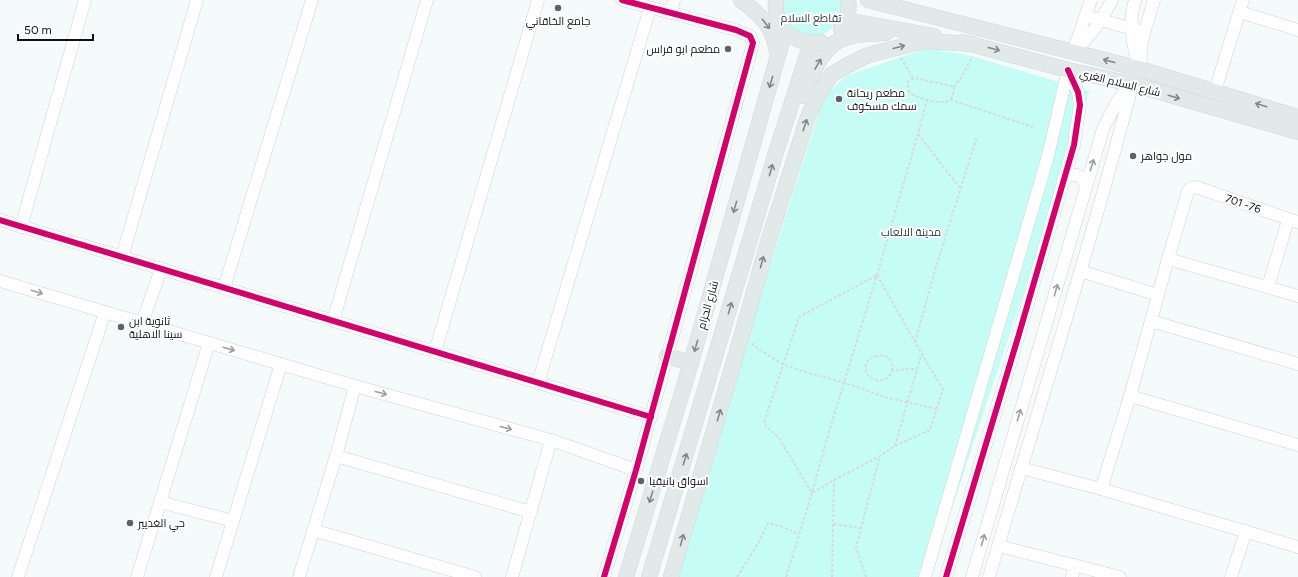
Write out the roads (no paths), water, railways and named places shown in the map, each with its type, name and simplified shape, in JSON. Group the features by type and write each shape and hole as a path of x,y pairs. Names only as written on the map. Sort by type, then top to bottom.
{"main road":[{"path":"741,0 776,5 779,22 785,31 793,38 802,42 811,43 822,42 832,37 840,30 846,20 849,8 848,0"},
{"path":"741,0 756,12 772,32 778,57"},
{"name":"شارع السلام الغري","path":"868,0 1140,70 1215,91 1298,117"},
{"path":"909,0 951,21"},
{"name":"شارع السلام الغري","path":"846,20 974,44 1068,70 1132,84 1298,132"},
{"name":"شارع الحزام","path":"627,574 691,363 785,31"},
{"path":"777,149 797,110 816,67 827,51 839,40 854,36 907,31"},
{"path":"671,577 768,242 809,114 819,94 831,75 868,55 924,41 974,44"},
{"name":"شارع الحزام","path":"649,577 662,538 777,149 811,43"},
{"path":"721,340 744,327"},
{"path":"667,356 691,363"},
{"path":"640,534 643,540 649,543 656,542 662,538"},
{"path":"627,574 634,568 641,568 649,577"}],"street":[{"path":"21,226 85,0"},
{"path":"122,257 197,0"},
{"path":"224,288 312,0"},
{"path":"333,321 427,0"},
{"path":"435,352 538,0"},
{"path":"604,577 636,470 753,43 750,36 744,33 622,0"},
{"path":"671,13 674,0"},
{"path":"1073,52 1091,0"},
{"path":"1073,52 1101,20 1112,0"},
{"path":"1136,0 1131,18 1131,28 1132,39 1140,70"},
{"path":"1140,70 1141,47 1154,0"},
{"path":"1215,91 1243,0"},
{"path":"538,383 650,8"},
{"path":"1240,12 1298,30"},
{"path":"1086,16 1144,32"},
{"path":"946,577 1074,145 1080,105 1078,92 1068,70"},
{"path":"926,577 951,486 1048,156 1068,70"},
{"path":"972,577 1103,130 1116,102 1123,92 1132,84"},
{"path":"989,577 1080,271 1120,133 1132,84"},
{"path":"1063,179 1071,174 1078,175 1083,179 1086,186"},
{"name":"701 -76","path":"1168,259 1188,191 1191,188 1196,187 1293,221"},
{"path":"0,220 650,417"},
{"path":"1268,287 1293,221"},
{"path":"1102,489 1130,396 1168,259 1298,296"},
{"path":"142,323 161,269"},
{"path":"1080,271 1158,295"},
{"path":"0,281 355,386 551,440 636,470"},
{"path":"18,577 105,312"},
{"path":"1151,321 1298,364"},
{"path":"137,577 209,343"},
{"path":"216,577 281,364"},
{"path":"299,577 336,456 355,386"},
{"path":"1130,396 1298,445"},
{"path":"512,577 551,440"},
{"path":"336,456 531,512"},
{"path":"1021,468 1102,489 1298,547"},
{"path":"951,486 972,492"},
{"path":"995,499 1011,504"},
{"path":"160,502 234,521"},
{"path":"313,530 475,577"},
{"path":"1232,577 1246,531"},
{"path":"998,546 1120,577"},
{"path":"1072,577 1075,565"}],"place":[{"name":"جامع الخاقاني","path":"558,8"},
{"name":"مطعم ابو فراس","path":"728,49"},
{"name":"مطعم ريحانة سمك مسكوف","path":"839,99"},
{"name":"مول جواهر","path":"1133,156"},
{"name":"ثانوية ابن سينا الاهلية","path":"121,327"},
{"name":"اسواق بانيقيا","path":"641,481"},
{"name":"حي الغديير","path":"130,523"}],"park label":[{"name":"تقاطع السلام","path":"811,18"},
{"name":"مدينة الالعاب","path":"911,232"}]}
